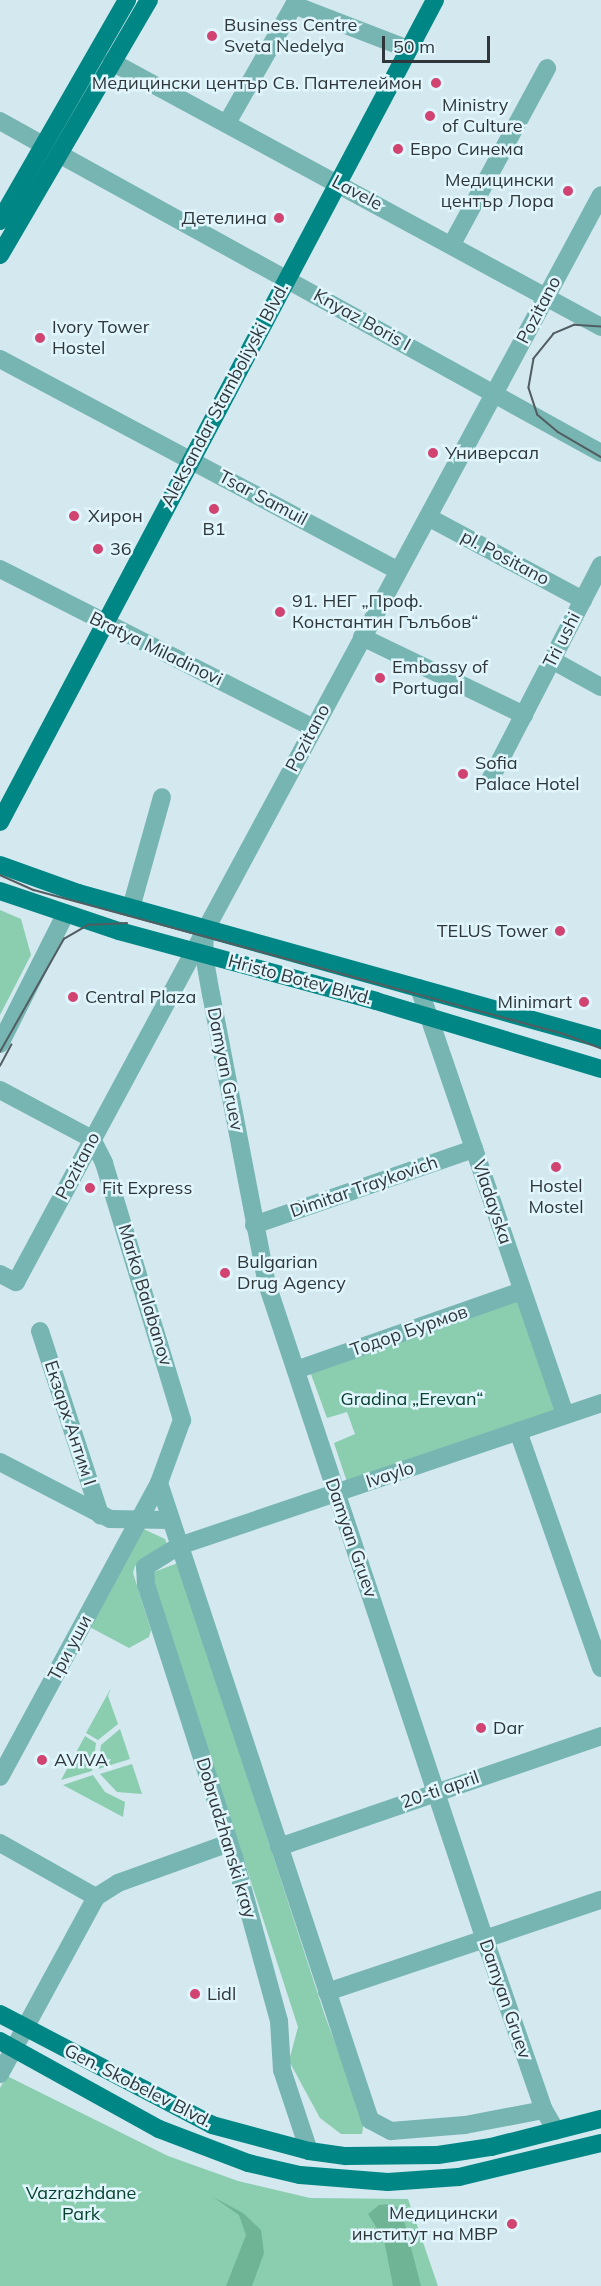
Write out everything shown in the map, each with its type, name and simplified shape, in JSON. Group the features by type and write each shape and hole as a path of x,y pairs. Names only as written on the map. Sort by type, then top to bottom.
{"main road":[{"path":"0,255 127,0"},
{"path":"0,221 112,62 149,0"},
{"name":"Aleksandar Stamboliyski Blvd.","path":"0,822 435,0"},
{"name":"Hristo Botev Blvd.","path":"0,865 131,908 601,1039"},
{"name":"Hristo Botev Blvd.","path":"0,891 65,915 428,1016 601,1069"},
{"name":"Gen. Skobelev Blvd.","path":"0,2014 212,2125 309,2151 357,2156 438,2156 601,2119"},
{"name":"Gen. Skobelev Blvd.","path":"6,2045 168,2133 248,2163 300,2175 388,2182 451,2178 601,2143"}],"street":[{"path":"227,123 294,5 408,49"},
{"name":"Lavele","path":"112,62 452,244 601,327"},
{"path":"452,244 547,68"},
{"name":"Knyaz Boris I","path":"0,121 601,453"},
{"name":"Pozitano","path":"8,1278 92,1139 198,953 205,929 601,195"},
{"name":"Tsar Samuil","path":"0,359 398,571"},
{"name":"pl. Positano","path":"428,517 583,600"},
{"name":"Tri ushi","path":"490,780 601,565"},
{"name":"Bratya Miladinovi","path":"0,569 82,614 106,621 313,728"},
{"path":"362,637 524,715"},
{"path":"552,660 601,687"},
{"path":"131,908 162,796"},
{"path":"0,1044 65,915"},
{"name":"Damyan Gruev","path":"198,953 267,1284 485,1940 544,2110 556,2131"},
{"name":"Vladayska","path":"419,988 565,1415"},
{"path":"0,1090 92,1139"},
{"name":"Marko Balabanov","path":"92,1139 104,1163 182,1420 159,1483"},
{"name":"Dimitar Traykovich","path":"254,1225 474,1149"},
{"name":"Тодор Бурмов","path":"296,1370 522,1291"},
{"name":"Екзарх Антим I","path":"40,1331 100,1515"},
{"name":"Ivaylo","path":"179,1546 601,1403"},
{"path":"518,1431 601,1668"},
{"path":"0,1462 100,1515 118,1521 169,1520"},
{"path":"140,1519 159,1483"},
{"path":"159,1483 169,1520 366,2111 376,2126 391,2131 465,2125 544,2110"},
{"name":"Три уши","path":"0,1777 140,1519"},
{"name":"Dobrudzhanski kray","path":"179,1546 149,1562 143,1574 229,1843 279,2021 282,2070 309,2151"},
{"name":"20-ti april","path":"279,1847 601,1736"},
{"path":"0,1843 96,1897"},
{"path":"0,2074 6,2045 26,2028 96,1897 118,1882 229,1843"},
{"path":"327,1992 601,1900"}],"green space":[{"path":"0,910 21,919 31,955 0,1015"},
{"name":"Gradina „Erevan“","path":"522,1291 565,1415 349,1488 334,1443 355,1434 347,1412 327,1418 308,1366"},
{"path":"137,1526 165,1539 168,1548 135,1566 133,1573 151,1630 149,1637 129,1648 84,1624"},
{"path":"178,1563 325,2016 364,2120 362,2134 341,2134 320,2118 289,2061 298,2027 151,1573"},
{"path":"111,1688 108,1696 118,1724 98,1740 86,1733"},
{"path":"120,1729 130,1759 98,1769 101,1745"},
{"path":"85,1736 96,1743 92,1771 61,1780"},
{"path":"132,1764 142,1794 117,1792 100,1774"},
{"path":"93,1775 105,1792 125,1802 123,1817 63,1785"},
{"name":"Vazrazhdane Park","path":"7,2076 168,2156 238,2181 310,2198 408,2199 438,2286 0,2286 0,2088"},
{"path":"213,2197 243,2213 261,2230 264,2253 252,2286 226,2286 246,2235 239,2215"},
{"path":"390,2204 401,2209 421,2286 393,2286 384,2240 368,2214 379,2205"}],"tram line":[{"path":"601,327 575,325 554,334 534,359 529,388 538,415 558,432 601,457"},
{"path":"0,875 34,890 564,1034 601,1048"},
{"path":"0,1052 64,939 88,925 127,923"},
{"path":"0,1066 11,1045"}],"place":[{"name":"Business Centre Sveta Nedelya","path":"212,36"},
{"name":"Медицински център Св. Пантелеймон","path":"436,83"},
{"name":"Ministry of Culture","path":"430,116"},
{"name":"Евро Синема","path":"398,149"},
{"name":"Медицински център Лора","path":"568,191"},
{"name":"Детелина","path":"279,218"},
{"name":"Ivory Tower Hostel","path":"40,338"},
{"name":"Универсал","path":"433,453"},
{"name":"B1","path":"214,509"},
{"name":"Хирон","path":"74,516"},
{"name":"36","path":"98,549"},
{"name":"91. НЕГ „Проф. Константин Гълъбов“","path":"280,612"},
{"name":"Embassy of Portugal","path":"380,678"},
{"name":"Sofia Palace Hotel","path":"463,774"},
{"name":"TELUS Tower","path":"560,931"},
{"name":"Central Plaza","path":"73,997"},
{"name":"Minimart","path":"584,1002"},
{"name":"Hostel Mostel","path":"556,1167"},
{"name":"Fit Express","path":"90,1188"},
{"name":"Bulgarian Drug Agency","path":"225,1273"},
{"name":"Dar","path":"481,1728"},
{"name":"AVIVA","path":"42,1760"},
{"name":"Lidl","path":"195,1994"},
{"name":"Медицински институт на МВР","path":"512,2224"}]}
